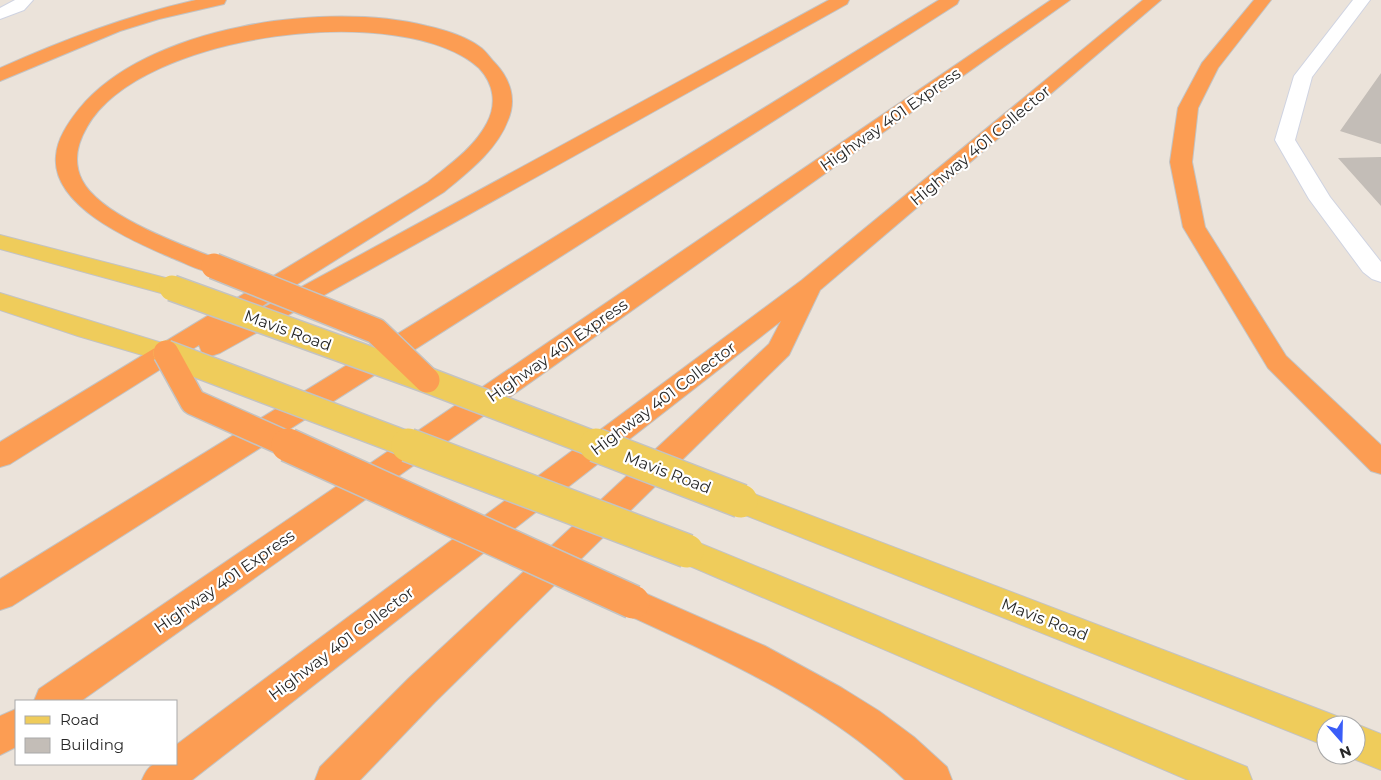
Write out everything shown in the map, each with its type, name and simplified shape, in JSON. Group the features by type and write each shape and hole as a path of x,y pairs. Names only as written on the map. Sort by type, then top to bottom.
{"highway":[{"path":"0,75 68,44 114,27 160,13 218,0"},
{"path":"0,463 841,0"},
{"path":"0,596 951,0"},
{"name":"Highway 401 Express","path":"53,700 1062,0"},
{"name":"Highway 401 Collector","path":"161,780 811,285 1153,0"},
{"path":"1263,0 1209,67 1188,108 1182,162 1194,227 1277,362 1381,463"},
{"path":"0,456 436,187 473,156 490,135 502,109 502,87 489,64 464,45 424,30 380,22 319,21 262,27 217,37 162,59 116,84 89,108 71,135 66,163 72,184 94,208 136,234 214,266 376,331 427,380"},
{"path":"334,780 422,690 780,349 811,285"},
{"path":"166,353 193,402 727,645 816,691 908,755 932,780"},
{"path":"0,737 15,727"}],"main road":[{"name":"Mavis Road","path":"0,242 172,288 427,380 741,500 1316,725"},
{"path":"0,301 87,330 166,353 687,551 1233,780"},
{"path":"1366,746 1381,752"}],"street":[{"path":"0,14 18,6 25,0"},
{"path":"1362,0 1304,76 1284,140 1320,199 1372,266 1381,274"}],"building":[{"path":"1381,73 1381,144 1340,131"},
{"path":"1381,157 1381,206 1338,158"}]}
